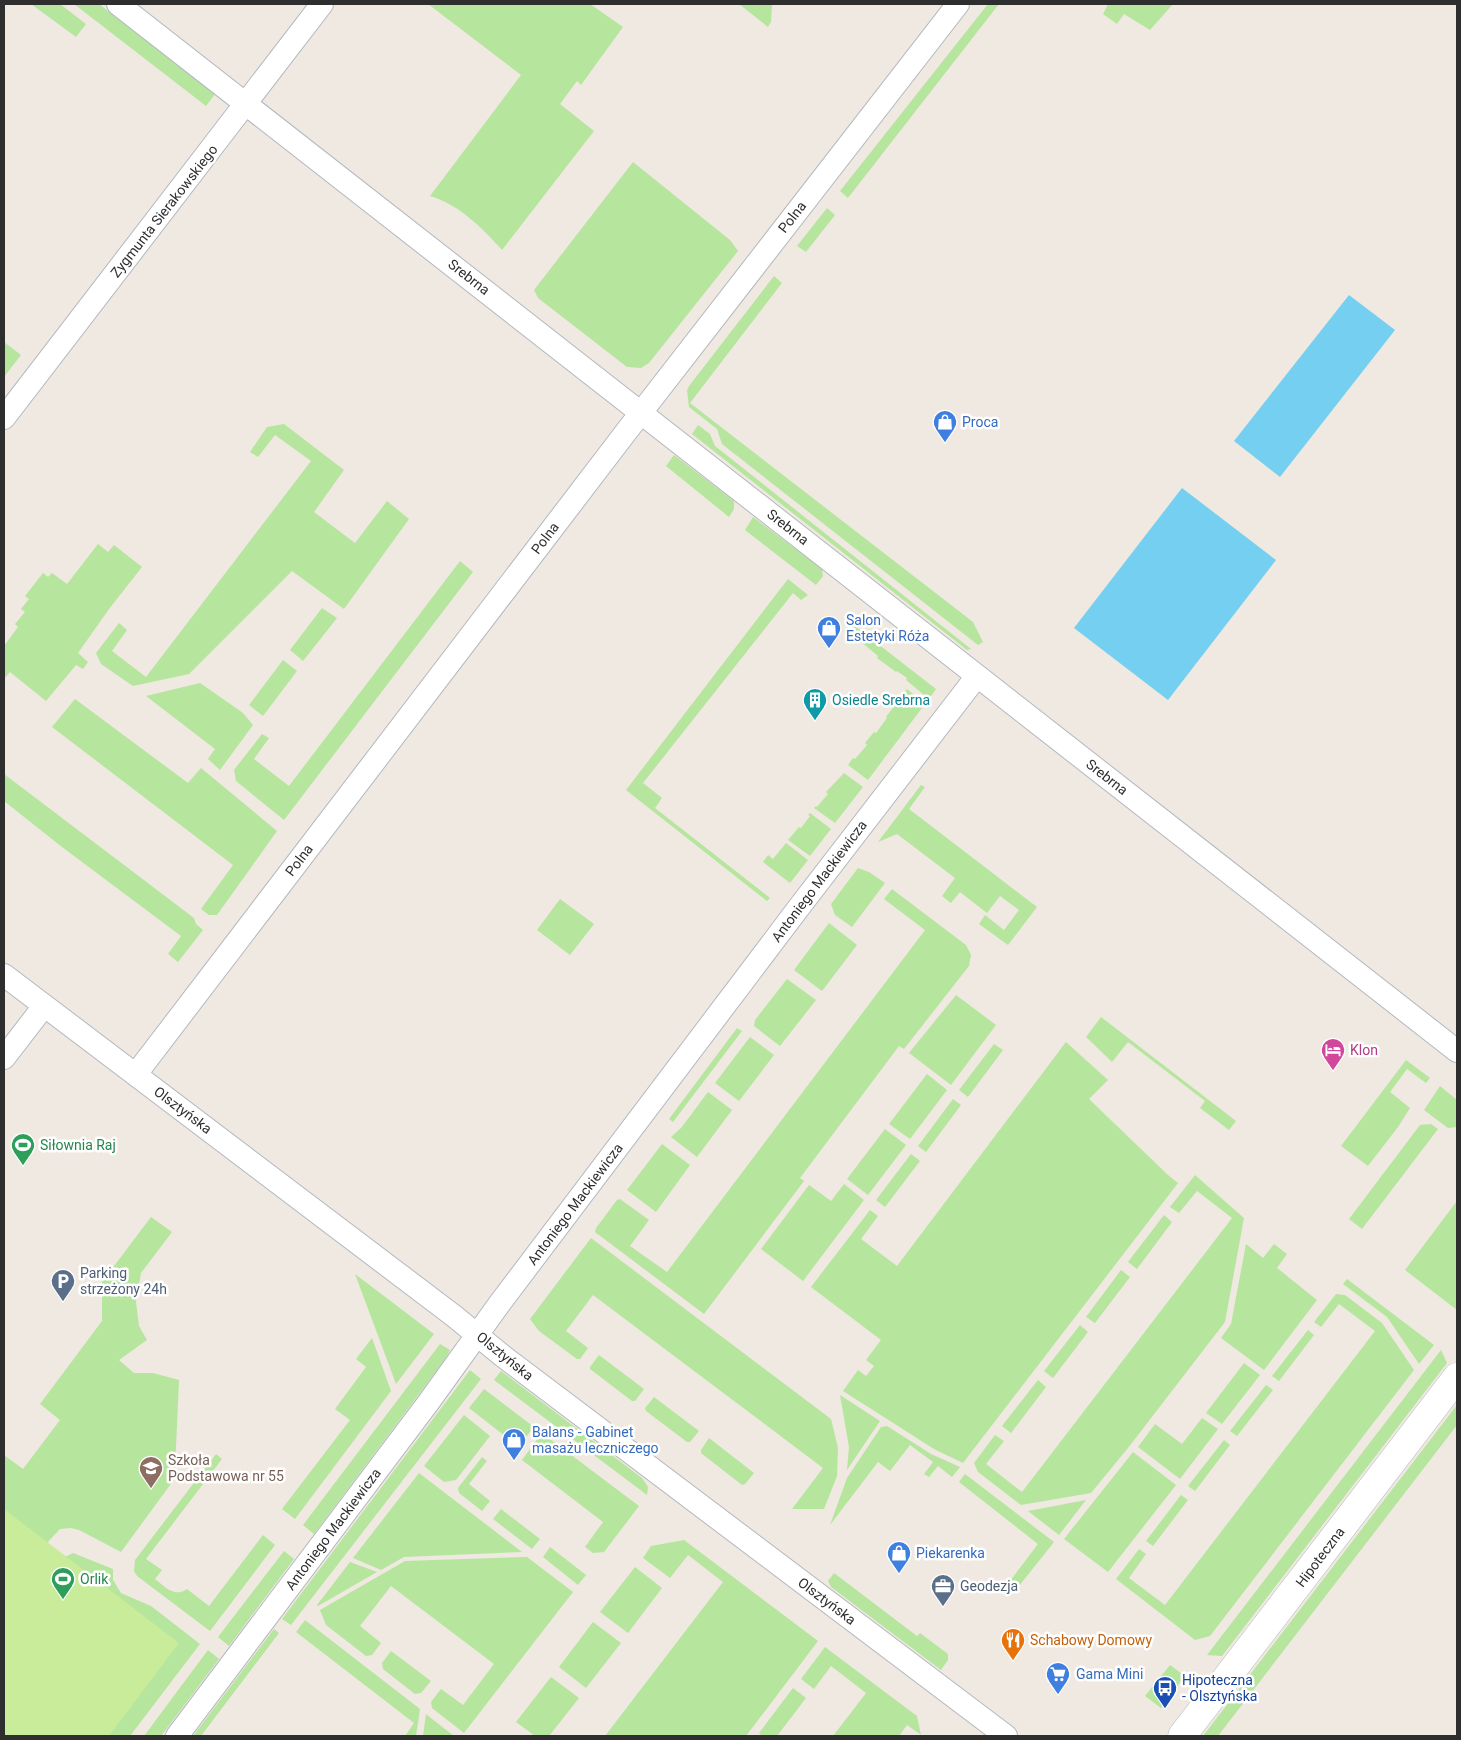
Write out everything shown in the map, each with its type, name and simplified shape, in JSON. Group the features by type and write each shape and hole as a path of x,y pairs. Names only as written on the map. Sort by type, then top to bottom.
{"street":[{"name":"Srebrna","path":"118,4 1457,1051"},
{"name":"Zygmunta Sierakowskiego","path":"4,418 322,4"},
{"name":"Polna","path":"136,1074 642,412 958,4"},
{"name":"Antoniego Mackiewicza","path":"177,1736 500,1303 800,906 977,676"},
{"name":"Olsztyńska","path":"4,975 478,1335 504,1357 1006,1736"},
{"path":"4,1058 44,1006"},
{"name":"Hipoteczna","path":"1182,1736 1457,1377"}],"green space":[{"path":"31,4 60,4 86,24 76,37"},
{"path":"74,4 99,4 215,94 206,106"},
{"path":"428,4 590,4 623,27 581,85 577,81 560,104 594,131 502,250 461,211 430,196 521,75"},
{"path":"739,4 772,4 771,22 768,27"},
{"path":"988,4 999,4 848,198 840,191"},
{"path":"1108,4 1173,4 1150,30 1124,14 1117,24 1103,14"},
{"path":"633,162 730,240 738,251 649,363 641,368 627,367 538,298 534,290"},
{"path":"827,208 835,215 806,252 797,246"},
{"path":"774,276 782,283 690,403 973,622 983,642 978,645 722,444 717,429 689,407 687,390 689,386"},
{"path":"4,342 21,355 4,377"},
{"path":"284,424 344,470 314,512 355,543 387,501 409,519 344,609 292,571 189,674 133,686 101,664 96,653 119,623 127,630 112,651 146,677 311,461 275,435 258,457 250,452 267,427"},
{"path":"698,425 710,434 715,446 971,649 967,650 692,434"},
{"path":"674,455 734,501 734,509 729,517 666,466"},
{"path":"753,517 822,569 823,576 816,585 745,530"},
{"path":"98,544 108,552 114,545 142,567 78,653 88,662 83,669 76,665 46,701 10,672 4,679 4,646 18,627 15,624 25,612 21,609 29,599 25,596 43,573 48,577 52,573 67,584"},
{"path":"460,561 473,572 284,820 236,781 234,770 262,734 269,738 254,759 289,786"},
{"path":"788,579 808,595 801,600 793,593 643,783 662,798 655,808 770,898 767,901 626,790"},
{"path":"322,608 337,618 303,661 290,650"},
{"path":"851,623 936,689 929,699 906,680 907,678 877,658 878,656 860,641 859,643 844,631"},
{"path":"283,660 297,671 263,716 249,705"},
{"path":"200,683 243,713 253,725 220,770 208,759 215,749 146,696"},
{"path":"907,689 925,704 868,780 848,765 867,745 865,743 874,732 876,733"},
{"path":"75,699 188,783 201,768 277,831 217,915 209,915 201,909 233,865 52,727"},
{"path":"844,773 863,787 835,823 814,808 817,807 828,794 826,792"},
{"path":"4,774 194,918 196,924 203,930 178,962 168,954 181,936 4,801"},
{"path":"921,785 925,787 909,809 1037,907 1008,945 979,924 985,915 1004,930 1019,910 1000,896 987,913 960,892 951,903 942,896 955,878 897,834 878,842"},
{"path":"810,813 831,829 810,856 788,840 799,827 801,828 810,816 808,815"},
{"path":"786,843 808,860 790,883 763,862 768,855 773,859"},
{"path":"858,868 869,872 885,883 852,927 835,915 831,904"},
{"path":"892,889 966,945 971,955 969,966 904,1049 899,1046 800,1178 804,1181 704,1314 595,1232 596,1228 617,1200 620,1199 649,1220 630,1246 667,1272 925,930 884,899"},
{"path":"560,899 594,924 570,955 537,930"},
{"path":"829,923 857,945 822,991 794,970"},
{"path":"787,979 816,1000 780,1046 754,1026 755,1020"},
{"path":"956,995 996,1025 951,1085 909,1053"},
{"path":"1101,1017 1236,1121 1229,1130 1200,1108 1205,1101 1128,1042 1112,1062 1086,1037"},
{"path":"737,1028 742,1031 673,1122 669,1119"},
{"path":"750,1037 774,1055 739,1101 715,1083"},
{"path":"1066,1042 1108,1080 1089,1099 1178,1183 963,1463 934,1449 843,1391 858,1370 866,1376 874,1366 866,1360 881,1340 811,1287 870,1210 878,1216 861,1239 897,1266"},
{"path":"994,1044 1003,1050 968,1097 959,1090"},
{"path":"1406,1060 1430,1078 1426,1083 1407,1069 1390,1092 1410,1108 1368,1166 1341,1146"},
{"path":"927,1074 947,1090 910,1139 889,1124"},
{"path":"1440,1086 1457,1100 1457,1127 1448,1128 1424,1110"},
{"path":"708,1092 732,1110 697,1157 671,1137 681,1128"},
{"path":"953,1099 961,1105 926,1152 918,1146"},
{"path":"1431,1124 1438,1129 1362,1229 1349,1219 1420,1125"},
{"path":"885,1129 906,1145 868,1195 847,1179"},
{"path":"662,1144 690,1165 656,1212 627,1190"},
{"path":"911,1154 920,1161 885,1207 876,1200"},
{"path":"1195,1175 1244,1218 1225,1322 1091,1493 1021,1505 978,1472 974,1463 995,1435 1004,1441 986,1464 1022,1492 1232,1218 1197,1191 1179,1213 1170,1207"},
{"path":"844,1184 864,1200 803,1281 761,1249 809,1185 831,1201"},
{"path":"1457,1201 1457,1310 1405,1270"},
{"path":"1164,1215 1172,1222 1137,1269 1128,1262"},
{"path":"151,1217 172,1232 141,1273 136,1302 139,1326 147,1340 119,1360 134,1373 153,1373 179,1380 173,1481 121,1552 79,1530 71,1528 60,1529 17,1582 4,1581 4,1455 23,1469 60,1420 40,1404 102,1321 102,1282"},
{"path":"591,1238 831,1419 838,1448 837,1476 824,1509 792,1509 823,1468 593,1295 566,1331 588,1348 580,1359 577,1359 539,1331 530,1319"},
{"path":"1246,1244 1263,1258 1274,1244 1287,1254 1277,1268 1317,1300 1264,1370 1221,1338 1231,1324"},
{"path":"1121,1270 1130,1277 1095,1323 1086,1317"},
{"path":"355,1274 434,1334 396,1384"},
{"path":"1347,1279 1434,1345 1419,1364 1387,1317 1343,1284"},
{"path":"1336,1294 1345,1295 1382,1323 1414,1370 1210,1636 1195,1640 1116,1579 1139,1549 1146,1554 1129,1578 1165,1605 1375,1331 1339,1304 1321,1327 1314,1322"},
{"path":"1080,1325 1088,1332 1053,1378 1044,1371"},
{"path":"1308,1330 1314,1335 1279,1381 1272,1376"},
{"path":"372,1338 391,1391 295,1519 282,1509 350,1420 335,1409 366,1367 356,1359"},
{"path":"440,1344 450,1350 446,1358 314,1534 303,1525"},
{"path":"1441,1350 1447,1363 1222,1656 1207,1655"},
{"path":"599,1355 644,1389 635,1401 632,1401 590,1369"},
{"path":"1244,1363 1260,1375 1222,1424 1206,1413"},
{"path":"470,1370 481,1379 291,1625 282,1619"},
{"path":"501,1371 642,1478 648,1487 647,1495 494,1380"},
{"path":"1038,1380 1046,1387 1011,1433 1002,1426"},
{"path":"1266,1385 1273,1390 1237,1436 1230,1431"},
{"path":"484,1389 534,1427 521,1443 515,1444 469,1408"},
{"path":"840,1395 880,1421 847,1470 849,1447"},
{"path":"654,1397 699,1431 690,1442 687,1442 646,1411 645,1408"},
{"path":"1457,1405 1457,1425 1218,1736 1203,1736"},
{"path":"464,1415 490,1436 456,1480 444,1482 424,1466"},
{"path":"1202,1418 1218,1429 1180,1479 1138,1447 1155,1424 1182,1444"},
{"path":"887,1426 931,1454 960,1467 952,1477 938,1466 929,1477 924,1474 933,1462 910,1445 890,1471 878,1462 830,1525 847,1478 881,1427"},
{"path":"542,1433 639,1506 604,1552 593,1553 585,1547 603,1522 522,1460"},
{"path":"709,1438 754,1473 745,1484 742,1485 701,1453"},
{"path":"1224,1440 1230,1445 1195,1491 1188,1486"},
{"path":"1133,1452 1176,1485 1108,1572 1064,1539"},
{"path":"216,1454 222,1459 146,1559 162,1570 155,1579 163,1585 174,1592 187,1589 209,1606 263,1535 275,1545 210,1631 137,1576 134,1571 135,1560"},
{"path":"482,1457 487,1461 469,1484 490,1501 482,1511 459,1493 458,1488"},
{"path":"419,1473 522,1552 404,1557 381,1570 353,1558"},
{"path":"965,1474 1054,1542 1015,1591 1007,1585 1038,1544 959,1482"},
{"path":"1181,1495 1188,1500 1153,1546 1146,1541"},
{"path":"1086,1500 1059,1535 1028,1511"},
{"name":"Orlik","path":"4,1509 179,1643 109,1736 4,1736"},
{"path":"501,1509 540,1539 532,1549 493,1519"},
{"path":"684,1540 818,1641 746,1736 605,1736 723,1582 688,1555 670,1578 643,1558 651,1546"},
{"path":"550,1547 586,1575 578,1585 543,1557"},
{"path":"284,1551 294,1559 229,1646 218,1637"},
{"path":"73,1553 113,1569 113,1580 121,1593 151,1606 200,1644 130,1736 96,1736 159,1669 65,1557"},
{"path":"527,1557 573,1592 464,1733 432,1708 431,1702 441,1689 463,1705 494,1664 391,1586 360,1626 381,1643 372,1655 366,1656 326,1625 320,1610 405,1561"},
{"path":"350,1562 377,1572 318,1606 317,1605"},
{"path":"635,1567 662,1588 628,1633 600,1612"},
{"path":"834,1573 917,1636 920,1633 948,1654 948,1660 941,1670 831,1587 828,1581"},
{"path":"305,1620 420,1709 416,1736 405,1736 414,1723 296,1632"},
{"path":"593,1622 621,1643 586,1688 559,1667"},
{"path":"274,1629 279,1633 201,1736 193,1736"},
{"path":"825,1647 917,1716 921,1735 907,1725 899,1736 833,1736 866,1693 831,1666 814,1689 801,1679"},
{"path":"208,1650 219,1659 161,1736 144,1736"},
{"path":"391,1651 431,1681 421,1693 415,1694 383,1669 382,1663"},
{"path":"1170,1665 1185,1676 1161,1708 1145,1696"},
{"path":"551,1677 579,1698 549,1736 535,1736 516,1722"},
{"path":"793,1688 806,1698 777,1736 762,1736 759,1733"},
{"path":"427,1715 454,1736 423,1736"}],"water":[{"path":"1349,295 1395,330 1280,477 1234,441"},
{"path":"1182,488 1276,560 1168,700 1074,628"}],"place":[{"name":"Proca","path":"945,443"},
{"name":"Salon Estetyki Róża","path":"829,649"},
{"name":"Osiedle Srebrna","path":"815,721"},
{"name":"Klon","path":"1333,1071"},
{"name":"Siłownia Raj","path":"23,1166"},
{"name":"Parking strzeżony 24h","path":"63,1302"},
{"name":"Balans - Gabinet masażu leczniczego","path":"514,1461"},
{"name":"Szkoła Podstawowa nr 55","path":"151,1489"},
{"name":"Piekarenka","path":"899,1574"},
{"name":"Orlik","path":"63,1600"},
{"name":"Geodezja","path":"943,1607"},
{"name":"Schabowy Domowy","path":"1013,1661"},
{"name":"Gama Mini","path":"1058,1695"},
{"name":"Hipoteczna - Olsztyńska","path":"1165,1709"}]}
